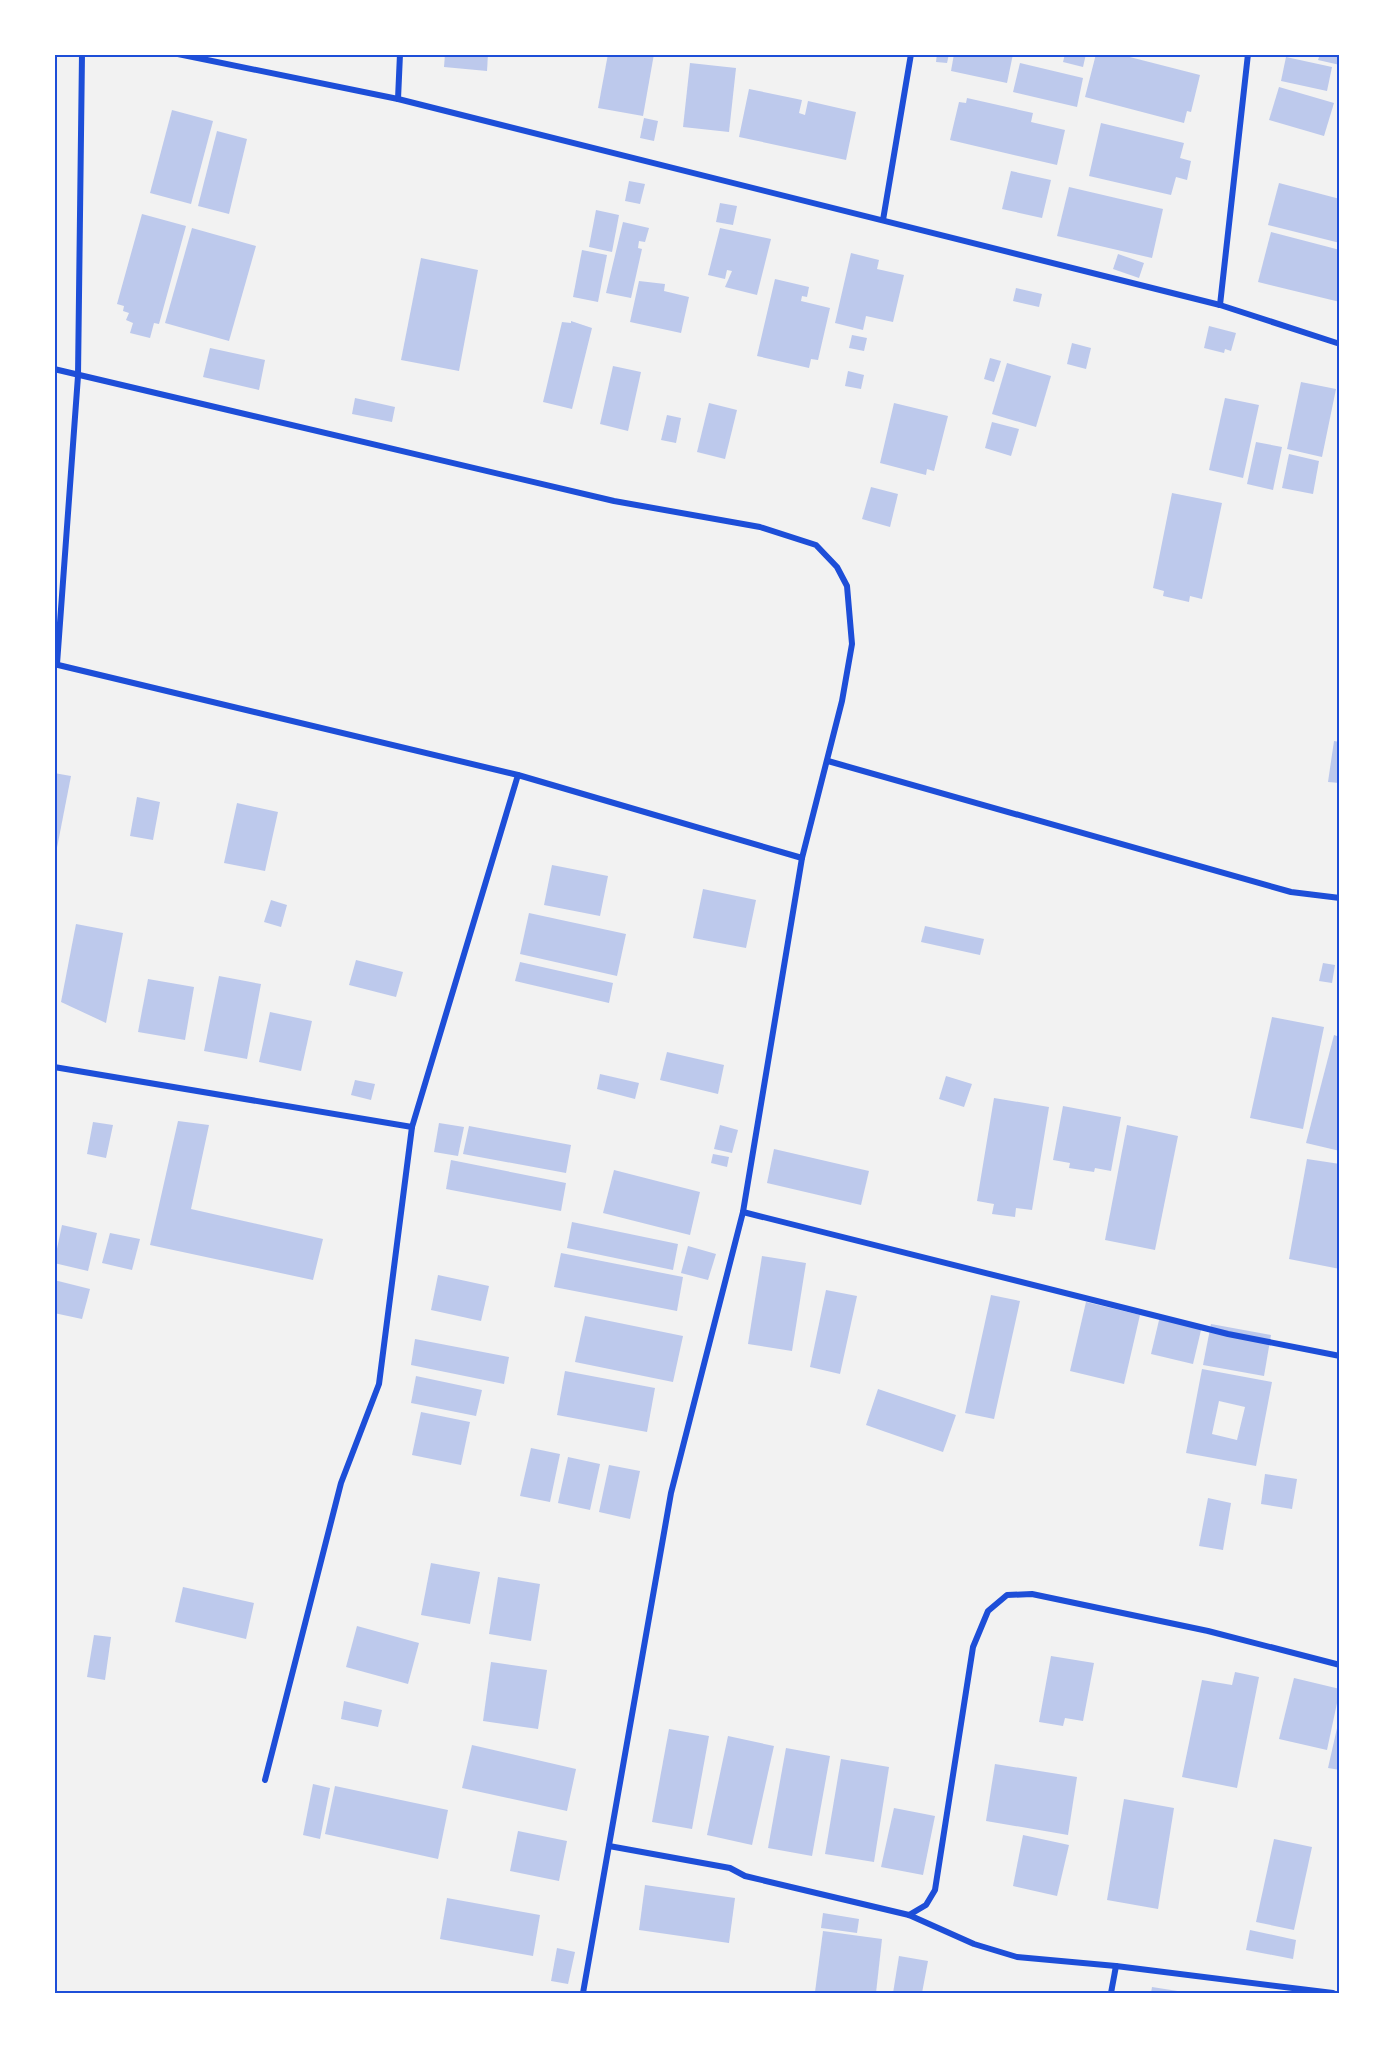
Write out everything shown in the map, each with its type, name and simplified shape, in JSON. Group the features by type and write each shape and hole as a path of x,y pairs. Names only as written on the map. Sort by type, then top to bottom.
{"street":[{"path":"82,54 78,376 55,664 518,775 802,858"},
{"path":"178,54 398,99 883,220 1220,305 1340,344"},
{"path":"398,99 400,54"},
{"path":"883,220 911,54"},
{"path":"1220,305 1248,54"},
{"path":"54,369 614,501 760,527 816,545 837,567 847,586 852,644 828,761 802,858 743,1212 671,1493 583,1993"},
{"path":"828,761 1292,892 1340,898"},
{"path":"265,1780 341,1483 379,1384 412,1127 518,775"},
{"path":"54,1067 412,1127"},
{"path":"743,1212 1228,1334 1340,1356"},
{"path":"909,1915 926,1905 935,1890 973,1647 988,1611 1008,1595 1032,1594 1208,1631 1340,1665"},
{"path":"609,1846 730,1868 745,1876 909,1915 974,1944 1017,1957 1116,1966 1333,1993"},
{"path":"1111,1993 1116,1966"}],"building":[{"path":"445,54 488,54 487,71 444,67"},
{"path":"608,54 654,54 643,116 598,108"},
{"path":"937,54 949,54 947,63 936,62"},
{"path":"954,54 1013,54 1007,83 951,71"},
{"path":"1065,54 1086,54 1083,67 1063,62"},
{"path":"1096,54 1118,54 1200,75 1191,112 1187,111 1184,123 1085,97"},
{"path":"1320,54 1340,54 1340,65 1318,60"},
{"path":"1286,57 1332,67 1327,91 1281,81"},
{"path":"690,63 736,68 729,132 683,127"},
{"path":"1020,63 1083,78 1077,107 1013,92"},
{"path":"1279,87 1334,103 1324,136 1269,120"},
{"path":"749,89 802,100 799,113 805,115 808,101 856,112 846,160 739,137"},
{"path":"967,98 1033,113 1031,122 1065,130 1057,165 950,140 959,102 966,103"},
{"path":"172,110 213,121 191,204 150,193"},
{"path":"644,118 658,121 654,141 640,138"},
{"path":"1101,123 1184,143 1180,158 1191,161 1187,180 1176,177 1171,195 1089,176"},
{"path":"217,131 247,139 229,214 198,206"},
{"path":"1011,171 1051,180 1042,218 1002,209"},
{"path":"629,181 645,184 640,204 625,201"},
{"path":"1279,183 1340,199 1340,243 1268,225"},
{"path":"1069,187 1163,209 1152,258 1057,236"},
{"path":"720,203 737,206 733,225 716,222"},
{"path":"596,210 619,215 612,252 589,247"},
{"path":"142,214 186,226 159,324 154,323 150,338 130,333 133,323 126,320 129,313 123,311 124,306 117,304"},
{"path":"623,222 649,228 645,242 639,241 638,248 642,249 631,298 606,293"},
{"path":"192,228 256,246 229,341 165,323"},
{"path":"720,228 771,239 757,295 725,287 732,271 727,270 725,279 708,275"},
{"path":"1271,232 1340,250 1340,302 1258,282"},
{"path":"582,250 607,255 598,302 573,297"},
{"path":"851,253 879,260 877,269 904,275 893,322 866,316 863,330 835,323"},
{"path":"1118,254 1144,263 1139,278 1113,269"},
{"path":"421,258 478,270 459,371 401,360"},
{"path":"775,279 809,287 807,297 802,296 801,301 830,308 818,360 811,359 809,368 757,356"},
{"path":"639,281 665,284 664,291 689,297 681,333 630,322"},
{"path":"1016,288 1042,294 1039,307 1013,301"},
{"path":"571,321 592,328 572,409 543,402 562,322 571,323"},
{"path":"1209,326 1236,333 1231,351 1225,349 1224,353 1204,348"},
{"path":"852,335 867,338 864,351 849,348"},
{"path":"1072,343 1091,348 1086,369 1067,364"},
{"path":"210,348 265,360 259,390 203,377"},
{"path":"990,358 1001,361 994,382 984,379"},
{"path":"1007,363 1051,376 1036,427 992,414"},
{"path":"613,366 641,372 628,431 600,424"},
{"path":"848,371 864,375 861,389 845,386"},
{"path":"1301,382 1336,389 1322,457 1287,449"},
{"path":"355,398 395,407 392,422 352,414"},
{"path":"1225,398 1259,405 1243,478 1209,470"},
{"path":"709,403 737,410 725,459 697,452"},
{"path":"894,403 948,416 934,471 927,469 926,475 880,463"},
{"path":"667,415 681,418 676,443 661,440"},
{"path":"992,422 1019,429 1011,456 985,448"},
{"path":"1256,442 1282,447 1273,490 1247,484"},
{"path":"1289,454 1319,461 1313,494 1282,488"},
{"path":"871,487 898,494 890,527 862,519"},
{"path":"1172,493 1222,503 1202,599 1190,596 1189,602 1163,596 1164,591 1153,588"},
{"path":"1334,741 1340,742 1340,783 1328,782"},
{"path":"54,773 71,776 55,858 54,858"},
{"path":"137,797 160,802 153,840 130,836"},
{"path":"237,803 278,812 265,871 224,863"},
{"path":"552,865 608,876 600,916 544,905"},
{"path":"703,889 756,900 746,948 693,938"},
{"path":"271,900 287,905 281,927 264,922"},
{"path":"529,913 626,934 617,976 520,954"},
{"path":"76,924 123,933 106,1023 61,1002"},
{"path":"925,926 984,939 980,955 921,942"},
{"path":"356,960 403,972 396,997 349,985"},
{"path":"520,962 613,983 609,1003 515,981"},
{"path":"1323,963 1335,965 1332,983 1319,981"},
{"path":"219,976 261,984 247,1059 204,1051"},
{"path":"148,979 194,987 185,1040 138,1032"},
{"path":"270,1012 312,1021 301,1071 259,1062"},
{"path":"1272,1017 1324,1027 1303,1129 1250,1118"},
{"path":"1334,1035 1340,1037 1340,1151 1306,1143"},
{"path":"667,1052 724,1065 718,1094 660,1080"},
{"path":"600,1074 639,1083 635,1099 597,1089"},
{"path":"946,1076 972,1084 964,1107 939,1099"},
{"path":"355,1080 375,1084 371,1100 351,1095"},
{"path":"994,1098 1049,1107 1032,1210 1016,1208 1015,1217 992,1214 994,1204 977,1201"},
{"path":"1063,1106 1121,1117 1111,1171 1095,1168 1094,1172 1069,1168 1070,1163 1053,1160"},
{"path":"178,1121 209,1125 191,1209 323,1239 313,1280 150,1245"},
{"path":"93,1122 113,1125 106,1158 87,1154"},
{"path":"439,1123 464,1127 458,1156 434,1152"},
{"path":"720,1125 738,1130 732,1153 714,1149"},
{"path":"1127,1125 1178,1136 1155,1250 1105,1240"},
{"path":"469,1126 571,1145 566,1173 463,1154"},
{"path":"774,1149 869,1171 861,1205 767,1183"},
{"path":"713,1154 729,1157 727,1167 711,1163"},
{"path":"1307,1159 1340,1164 1340,1269 1289,1259"},
{"path":"451,1160 566,1183 561,1211 446,1189"},
{"path":"614,1170 700,1192 690,1235 603,1213"},
{"path":"572,1222 678,1244 673,1270 567,1248"},
{"path":"62,1225 97,1233 88,1271 54,1263"},
{"path":"110,1233 140,1239 132,1270 102,1263"},
{"path":"688,1246 716,1254 708,1280 681,1273"},
{"path":"561,1253 683,1277 677,1311 554,1287"},
{"path":"762,1256 806,1263 792,1351 748,1344"},
{"path":"438,1275 489,1286 481,1321 431,1310"},
{"path":"54,1280 90,1289 82,1319 54,1313"},
{"path":"826,1290 857,1296 840,1374 810,1367"},
{"path":"991,1295 1020,1301 994,1419 965,1413"},
{"path":"1086,1302 1140,1315 1124,1384 1070,1371"},
{"path":"585,1316 683,1336 673,1382 575,1362"},
{"path":"1160,1316 1202,1326 1193,1364 1151,1354"},
{"path":"1211,1324 1271,1335 1264,1376 1203,1365"},
{"path":"415,1339 509,1357 504,1384 411,1365"},
{"path":"1202,1369 1272,1382 1256,1466 1186,1453","holes":["1219,1401 1245,1407 1237,1440 1212,1434"]},
{"path":"565,1371 655,1388 647,1432 557,1415"},
{"path":"416,1376 482,1390 476,1416 411,1403"},
{"path":"878,1389 956,1415 943,1452 866,1425"},
{"path":"421,1412 470,1422 461,1465 412,1455"},
{"path":"531,1448 560,1454 550,1502 520,1496"},
{"path":"568,1457 600,1464 590,1510 558,1503"},
{"path":"609,1465 640,1471 630,1519 599,1512"},
{"path":"1265,1474 1297,1479 1292,1509 1261,1504"},
{"path":"1208,1498 1231,1503 1223,1550 1199,1546"},
{"path":"431,1563 480,1572 470,1624 421,1615"},
{"path":"498,1577 540,1584 531,1641 489,1634"},
{"path":"183,1587 254,1603 246,1639 175,1622"},
{"path":"357,1626 419,1643 408,1684 346,1667"},
{"path":"94,1635 111,1637 105,1680 87,1677"},
{"path":"1051,1656 1094,1663 1083,1721 1065,1718 1063,1726 1039,1722"},
{"path":"491,1662 547,1670 538,1729 483,1721"},
{"path":"1235,1672 1259,1677 1237,1788 1182,1777 1202,1680 1232,1685"},
{"path":"1294,1678 1340,1689 1327,1750 1279,1739"},
{"path":"344,1701 382,1710 378,1727 341,1719"},
{"path":"1340,1715 1340,1770 1328,1768"},
{"path":"669,1729 709,1736 692,1829 652,1822"},
{"path":"728,1736 774,1746 752,1845 707,1835"},
{"path":"472,1745 576,1769 567,1811 462,1788"},
{"path":"786,1748 830,1756 812,1856 768,1848"},
{"path":"841,1759 889,1767 874,1862 825,1854"},
{"path":"995,1764 1077,1777 1068,1835 986,1821"},
{"path":"313,1784 330,1788 320,1839 303,1835"},
{"path":"335,1786 448,1810 438,1859 325,1834"},
{"path":"1124,1799 1174,1808 1158,1909 1107,1900"},
{"path":"894,1808 935,1816 923,1875 881,1867"},
{"path":"518,1831 567,1841 559,1881 510,1871"},
{"path":"1023,1835 1069,1845 1057,1896 1013,1886"},
{"path":"1274,1839 1312,1847 1294,1930 1256,1922"},
{"path":"645,1885 735,1898 729,1943 639,1930"},
{"path":"447,1898 540,1915 533,1956 440,1939"},
{"path":"823,1913 859,1919 857,1933 821,1928"},
{"path":"1250,1930 1296,1940 1293,1959 1246,1950"},
{"path":"823,1931 882,1939 876,1993 815,1992"},
{"path":"557,1948 575,1952 568,1984 551,1981"},
{"path":"899,1956 928,1961 922,1993 893,1993"},
{"path":"1152,1987 1184,1992 1151,1993"}]}
